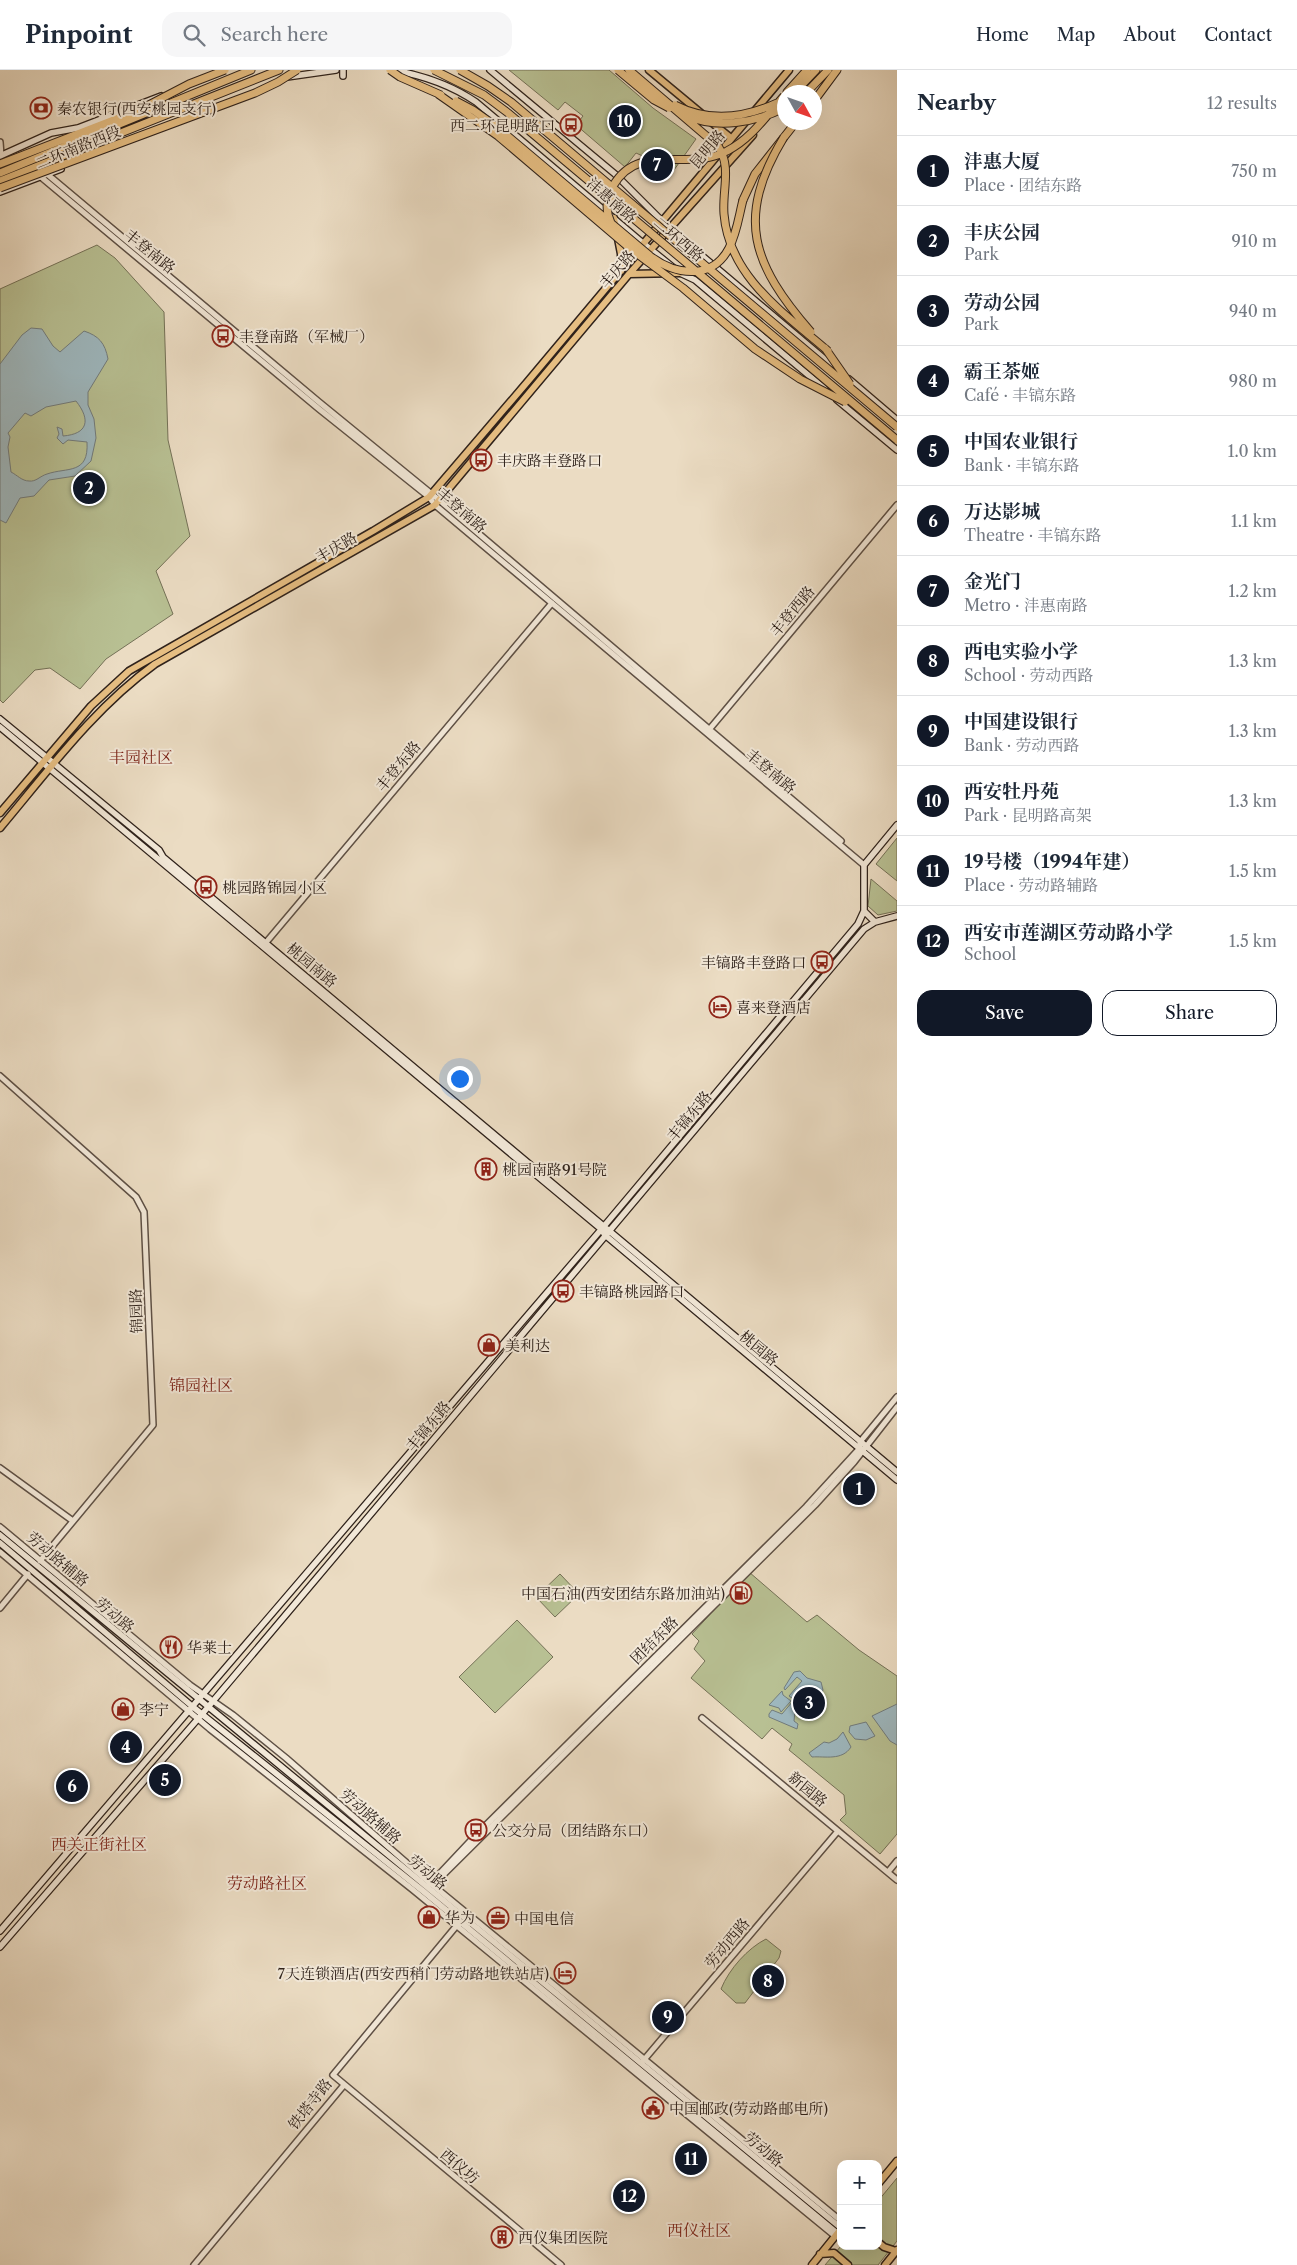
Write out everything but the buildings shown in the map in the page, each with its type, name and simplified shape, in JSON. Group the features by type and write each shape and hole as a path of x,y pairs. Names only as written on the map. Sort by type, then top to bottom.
{"highway":[{"path":"136,111 189,84 227,70"},
{"path":"0,164 243,70"},
{"path":"153,116 187,96 251,70"},
{"path":"153,116 279,70"},
{"path":"0,188 255,93 278,82 296,70"},
{"path":"390,70 406,80 464,104 483,116 654,259 667,268 684,273 706,269 719,262 725,254 733,238 743,200 755,174 790,130"},
{"name":"二环西路","path":"434,70 484,95 508,113 897,440"},
{"name":"二环西路","path":"460,70 511,102 897,427"},
{"path":"618,70 654,100 672,110 703,121 744,122 766,117 777,112"},
{"path":"629,70 718,146 725,161 725,223 735,254 753,284 764,296 828,351"},
{"path":"629,70 642,83 675,105 708,116 727,116 750,112 777,99"},
{"path":"794,85 807,70"},
{"path":"802,85 816,70"},
{"path":"814,85 828,70"},
{"path":"822,90 837,70"},
{"path":"438,94 498,136 625,244 683,288 755,349 800,379 865,414"},
{"path":"625,244 612,226 607,205 610,193 623,174 636,164 648,160 708,159 727,152 750,134 777,104"},
{"name":"二环南路西段","path":"0,173 153,116"},
{"name":"二环南路西段","path":"0,181 153,116"},
{"path":"784,137 764,172 758,191 754,218 757,238 767,268 779,288 828,351 855,391"}],"main road":[{"name":"二环南路西段","path":"0,155 51,133 78,128 227,70"},
{"name":"二环南路西段","path":"0,192 285,78 336,70"},
{"name":"沣惠南路","path":"390,70 440,82 462,92 512,130 644,244 680,273 695,280 897,450"},
{"name":"沣惠南路","path":"490,70 615,174 662,222 897,420"},
{"path":"649,70 731,138"},
{"name":"昆明路","path":"644,244 789,70"},
{"name":"昆明路","path":"792,85 802,70"},
{"name":"昆明路","path":"651,249 734,157 777,105"},
{"path":"614,218 621,254 621,271"},
{"name":"丰庆路","path":"0,813 91,706 129,671 373,531 430,495 644,244"},
{"name":"丰庆路","path":"0,828 51,767 119,692 155,664 437,503 651,249"},
{"path":"629,274 680,273"},
{"name":"桃园南路","path":"0,719 44,761"},
{"name":"桃园南路","path":"0,727 44,761 264,944 603,1227 607,1233"},
{"name":"桃园南路","path":"51,767 72,776 159,850 163,857 264,944"},
{"path":"875,922 864,911 865,864 897,824"},
{"name":"丰镐东路","path":"0,1931 736,1070 858,924 864,911"},
{"name":"丰镐东路","path":"0,1947 198,1719 864,929 875,922 897,916"},
{"name":"桃园路","path":"607,1233 862,1447 897,1480"},
{"name":"桃园路","path":"862,1447 897,1472"},
{"name":"劳动路","path":"0,1535 837,2230"},
{"name":"劳动路","path":"0,1543 36,1565 191,1709 203,1713 425,1889"},
{"path":"882,2179 897,2161"},
{"path":"812,2265 837,2232"},
{"path":"882,2245 897,2251 885,2265"},
{"path":"820,2254 834,2253 848,2265"}],"street":[{"path":"0,142 0,155"},
{"name":"丰登南路","path":"44,176 430,495 552,603 708,731"},
{"name":"丰登南路","path":"437,503 865,864"},
{"name":"丰登西路","path":"708,731 897,506"},
{"name":"丰登东路","path":"264,944 552,603"},
{"path":"736,1070 741,1075"},
{"name":"锦园路","path":"0,1076 136,1197 144,1212 153,1425 0,1608"},
{"name":"团结东路","path":"425,1889 464,1847 806,1507 862,1447 897,1397"},
{"path":"862,1447 897,1407"},
{"path":"0,1468 73,1521"},
{"name":"劳动路辅路","path":"0,1527 36,1565 286,1758 425,1889"},
{"name":"劳动路辅路","path":"0,1552 191,1709 198,1719 425,1889 639,2066 837,2218"},
{"name":"新园路","path":"702,1718 897,1880"},
{"name":"劳动西路","path":"639,2066 838,1831"},
{"path":"888,1872 897,1861"},
{"name":"铁塔寺路","path":"194,2265 344,2085 333,2075 462,1920"},
{"name":"西仪坊","path":"344,2085 561,2265"}],"green space":[{"path":"509,70 609,70 653,108 696,139 674,170 636,153 625,167 576,125 583,116 565,102 558,110"},
{"path":"97,245 115,258 164,312 168,440 190,536 156,571 173,614 106,659 80,689 50,668 35,670 3,703 0,700 0,289"},
{"path":"897,838 897,881 876,864"},
{"path":"871,879 897,901 897,911 878,915 868,906"},
{"path":"749,1572 807,1622 817,1615 859,1650 897,1676 897,1834 880,1854 840,1820 846,1814 844,1795 789,1750 792,1744 772,1728 762,1739 691,1678 705,1661 694,1649 699,1641 692,1634"},
{"path":"560,1574 579,1594 555,1617 536,1597"},
{"path":"517,1620 553,1657 495,1713 459,1677"},
{"path":"766,1939 781,1951 779,1958 745,2003 736,2003 721,1989 724,1981 752,1948"},
{"path":"897,2178 897,2241 878,2265 825,2265 838,2250 882,2250 882,2196"}],"water":[{"path":"31,328 42,329 53,346 60,352 84,331 94,335 100,341 108,359 88,392 88,405 94,419 96,438 91,461 75,476 49,480 34,496 20,498 6,523 0,520 0,364 22,335","holes":["76,401 81,408 85,420 82,429 71,435 63,436 62,429 57,427 59,434 57,438 63,444 68,440 87,442 87,453 80,465 69,470 47,474 31,481 26,481 11,472 8,447 10,437 8,433 25,413 31,416 46,407"]},
{"path":"800,1671 807,1678 821,1682 823,1690 821,1695 814,1693 795,1711 794,1721 798,1724 797,1729 769,1717 769,1714 772,1710 782,1714 798,1695 796,1694 792,1698 789,1696 802,1681 797,1677 785,1690 784,1688 794,1672"},
{"path":"782,1691 783,1695 791,1701 781,1712 779,1708 769,1705"},
{"path":"897,1704 897,1745 890,1741 872,1716"},
{"path":"866,1722 875,1736 866,1740 855,1739 849,1732 850,1726"},
{"path":"843,1732 851,1747 843,1754 833,1757 812,1757 809,1753 824,1742 829,1743 837,1739"}],"place":[{"name":"秦农银行(西安桃园支行)","path":"41,108"},
{"name":"西安牡丹苑","path":"625,121"},
{"name":"西二环昆明路口","path":"571,125"},
{"name":"金光门","path":"657,165"},
{"name":"丰登南路（军械厂）","path":"223,336"},
{"name":"丰庆路丰登路口","path":"481,460"},
{"name":"丰庆公园","path":"89,488"},
{"name":"桃园路锦园小区","path":"206,887"},
{"name":"丰镐路丰登路口","path":"822,962"},
{"name":"喜来登酒店","path":"720,1007"},
{"name":"桃园南路91号院","path":"486,1169"},
{"name":"丰镐路桃园路口","path":"563,1291"},
{"name":"美利达","path":"489,1345"},
{"name":"沣惠大厦","path":"859,1489"},
{"name":"中国石油(西安团结东路加油站)","path":"741,1593"},
{"name":"华莱士","path":"171,1647"},
{"name":"劳动公园","path":"809,1703"},
{"name":"李宁","path":"123,1709"},
{"name":"霸王茶姬","path":"126,1747"},
{"name":"中国农业银行","path":"165,1780"},
{"name":"万达影城","path":"72,1786"},
{"name":"公交分局（团结路东口）","path":"476,1830"},
{"name":"华为","path":"429,1917"},
{"name":"中国电信","path":"498,1918"},
{"name":"7天连锁酒店(西安西稍门劳动路地铁站店)","path":"565,1973"},
{"name":"西电实验小学","path":"768,1981"},
{"name":"中国建设银行","path":"668,2017"},
{"name":"中国邮政(劳动路邮电所)","path":"653,2108"},
{"name":"19号楼（1994年建）","path":"691,2159"},
{"name":"西安市莲湖区劳动路小学","path":"629,2196"},
{"name":"西仪集团医院","path":"502,2237"}],"district":[{"name":"丰园社区","path":"141,757"},
{"name":"锦园社区","path":"201,1385"},
{"name":"西关正街社区","path":"99,1844"},
{"name":"劳动路社区","path":"267,1883"},
{"name":"西仪社区","path":"699,2230"}]}
